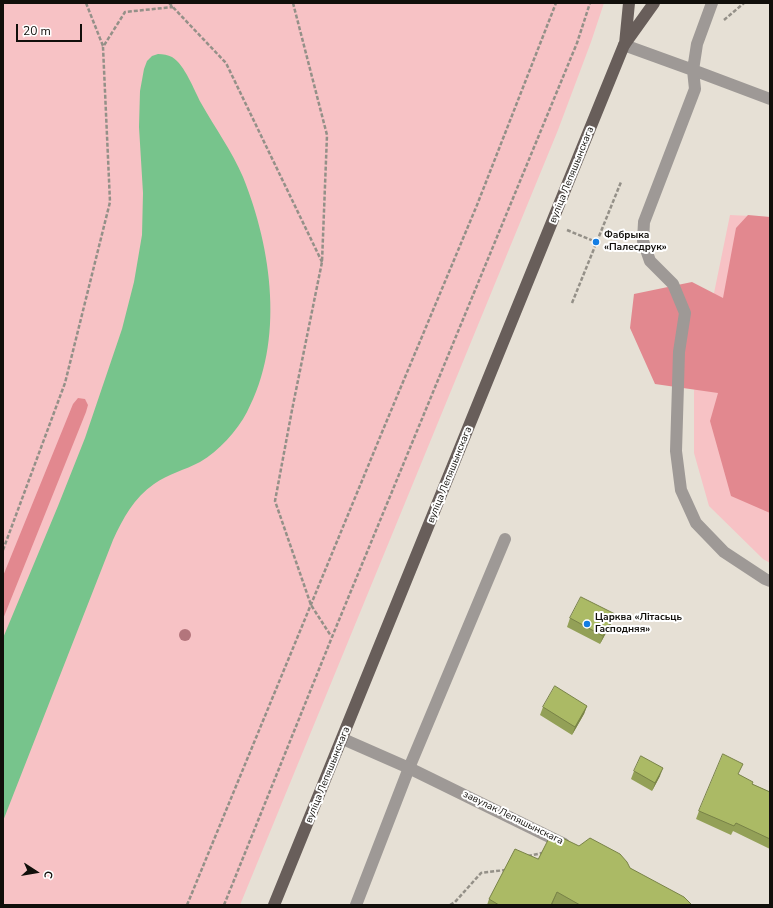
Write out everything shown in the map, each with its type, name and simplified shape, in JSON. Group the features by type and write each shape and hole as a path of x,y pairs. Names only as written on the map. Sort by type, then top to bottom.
{"main road":[{"name":"вуліца Лепяшынскага","path":"624,45 628,3"},
{"name":"вуліца Лепяшынскага","path":"274,905 343,739 624,45 654,3"}],"street":[{"path":"712,3 697,44 693,70 695,89 644,222 643,241 650,260 673,284 685,313 679,352 676,450 681,490 696,523 724,552 770,581"},
{"path":"624,45 770,99"},
{"path":"356,905 409,768 505,539"},
{"name":"завулак Лепяшынскага","path":"343,739 409,768 572,848"}],"path":[{"path":"3,550 66,383 110,202 103,47 86,3"},
{"path":"169,3 226,64 322,262"},
{"path":"293,3 327,136 322,262 275,501 311,605 332,637"},
{"path":"187,905 474,212 556,3"},
{"path":"224,905 332,637 574,50 590,3"},
{"path":"103,47 125,12 173,7"},
{"path":"572,303 621,182"},
{"path":"552,224 596,242"},
{"path":"522,857 542,853 548,857"},
{"path":"450,905 456,902 481,873 504,871 510,866"}],"shaded area":[{"path":"3,3 604,3 558,130 240,905 3,905"},
{"path":"158,54 172,57 181,66 201,103 229,149 243,177 261,234 267,264 270,295 270,325 266,355 259,384 247,412 227,440 200,462 165,477 154,484 135,502 125,516 113,540 3,821 3,638 85,438 122,329 134,282 142,235 143,193 139,127 140,91 147,61 152,56"},
{"path":"730,215 770,217 770,563 763,559 709,506 694,453 694,391"},
{"path":"748,215 770,217 770,513 731,496 710,421 718,393 655,384 630,328 634,294 692,282 723,298 736,228"},
{"path":"78,398 85,399 88,405 86,412 3,619 3,576 73,404"}],"building":[{"path":"581,597 615,614 603,636 570,618"},
{"path":"555,686 587,706 575,727 543,707"},
{"path":"723,754 743,764 738,774 753,782 752,784 770,792 770,839 736,823 734,826 699,811"},
{"path":"641,756 663,768 655,783 634,771"},
{"path":"552,833 579,846 590,838 620,854 630,868 684,897 692,905 580,905 557,892 551,905 499,905 489,899 515,849 538,859"}],"place":[{"name":"Фабрыка «Палесдрук»","path":"596,242"},
{"name":"Царква «Літасьць Гасподняя»","path":"587,624"}]}
